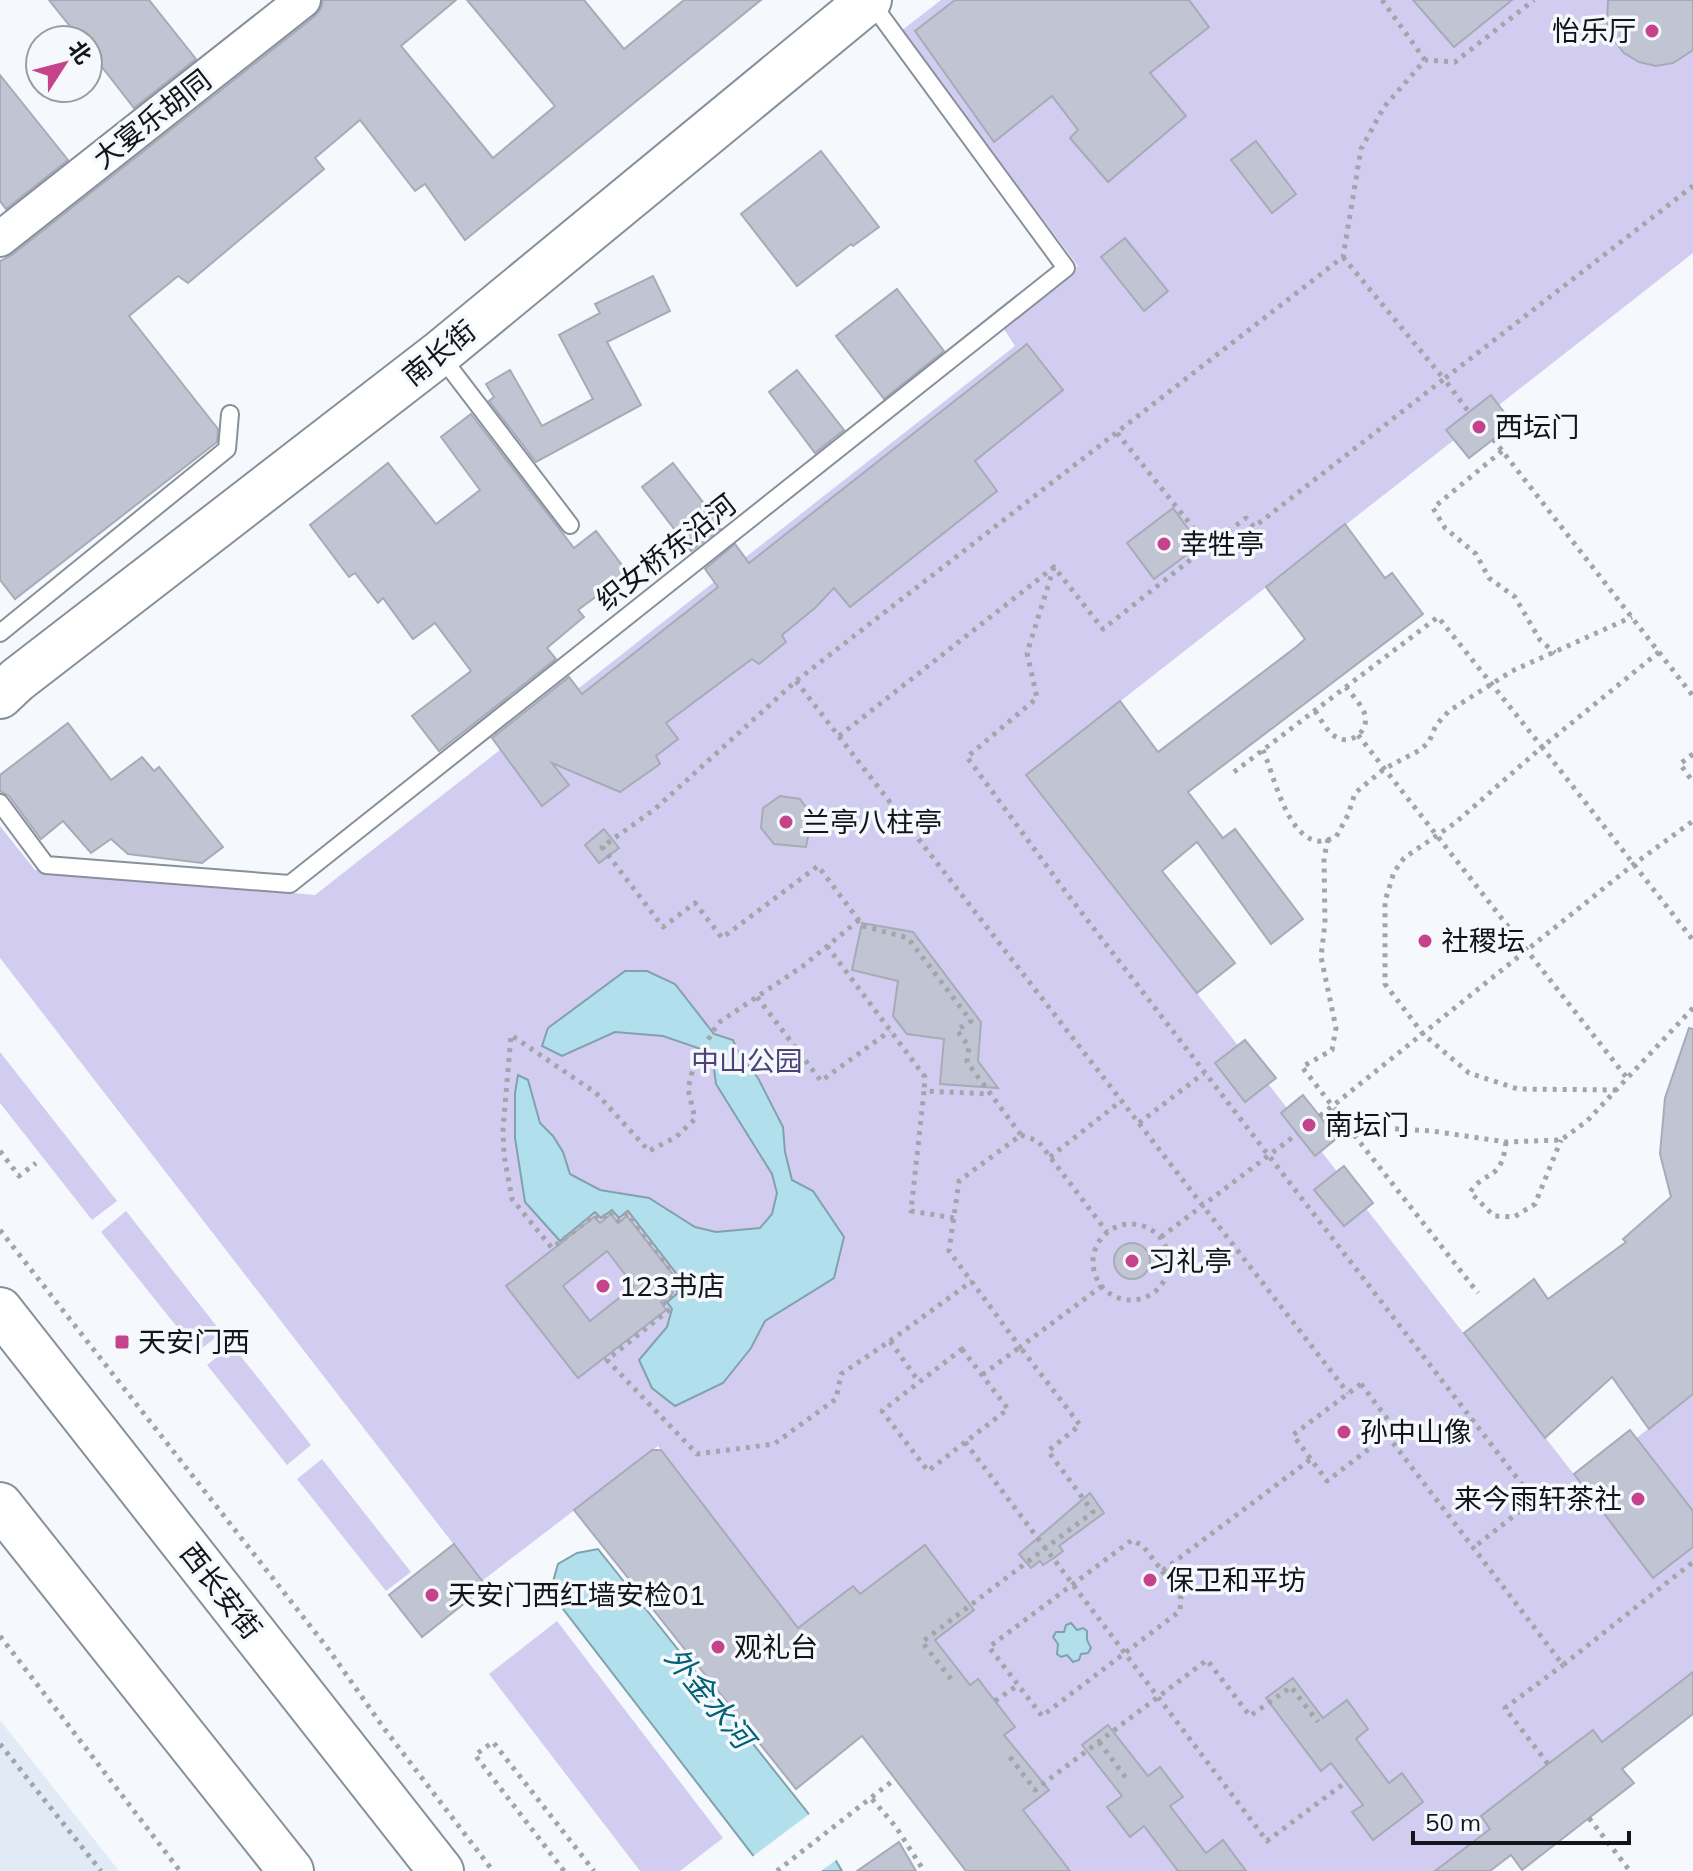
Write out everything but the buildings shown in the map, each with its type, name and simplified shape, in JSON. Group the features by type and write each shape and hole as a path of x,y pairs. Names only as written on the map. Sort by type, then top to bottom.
{"main road":[{"name":"南长街","path":"6,678 439,354 869,0"},
{"name":"西长安街","path":"0,1310 441,1871"},
{"path":"0,1505 291,1871"}],"street":[{"name":"大宴乐胡同","path":"0,239 303,0"}],"lane":[{"name":"织女桥东沿河","path":"0,803 46,865 290,884 1066,268 869,0"},
{"path":"439,354 570,525"},
{"path":"0,633 227,449 230,414"}],"path":[{"path":"1382,0 1425,60"},
{"path":"1425,60 1455,62 1534,0"},
{"path":"1107,1232 1038,1141 1021,1135 967,1062 969,1047 957,1030 971,1021 908,938 863,926 818,866 722,938 695,903 663,927 602,847 655,809 796,681 1343,257 1361,149 1384,107 1425,60"},
{"path":"1054,567 1103,629 1246,518 1254,527 1693,186"},
{"path":"1343,257 1469,412"},
{"path":"1117,433 1208,546"},
{"path":"1493,439 1693,696"},
{"path":"1502,451 1433,508 1445,528 1476,554 1489,578 1515,597 1540,640 1555,653"},
{"path":"839,736 1054,567"},
{"path":"1054,567 1027,653 1037,698 967,757 1267,1156 1534,1500 1473,1548"},
{"path":"1234,772 1438,617 1693,940"},
{"path":"1263,750 1275,776 1284,808 1302,834 1319,842 1336,837 1355,793 1384,769 1420,750 1429,742 1436,725 1449,711 1512,671 1632,617"},
{"path":"1616,1090 1518,1089 1469,1073 1423,1034 1385,984 1385,901 1394,872 1404,858 1436,836 1659,652"},
{"path":"796,681 1348,1393"},
{"path":"1315,711 1334,736 1346,740 1358,735 1363,731 1366,718 1346,687"},
{"path":"1358,735 1627,1078"},
{"path":"1693,754 1680,764 1693,782"},
{"path":"1320,1116 1634,864 1693,821"},
{"path":"1328,839 1324,858 1325,923 1321,957 1336,1028 1332,1050 1302,1067 1478,1293"},
{"path":"859,920 718,1023 694,1064 688,1089 695,1119 676,1137 649,1151 596,1093 511,1035 503,1129 512,1199 552,1248 595,1215 600,1220 611,1212 618,1221 627,1213 677,1278 669,1285 675,1292 664,1301 670,1309 607,1360 697,1454 774,1444 836,1399 841,1374 972,1281"},
{"path":"827,946 925,1077 911,1211 954,1218"},
{"path":"757,997 821,1081 890,1031"},
{"path":"1506,1142 1504,1160 1492,1176 1476,1183 1470,1192 1494,1216 1514,1217 1535,1204 1561,1140 1587,1121 1693,1008"},
{"path":"1139,1123 1204,1073"},
{"path":"924,1091 991,1094"},
{"path":"1050,1157 1121,1101"},
{"path":"1348,1126 1432,1131 1506,1142 1561,1140"},
{"path":"1161,1237 1297,1134"},
{"path":"951,1679 922,1642 1093,1512 1048,1451 1080,1425 949,1251 959,1181 1021,1135"},
{"path":"0,1151 19,1176 36,1163"},
{"path":"1141,1224 1161,1237 1168,1249 1170,1262 1161,1287 1138,1300 1124,1300 1102,1286 1095,1276 1093,1264 1099,1241 1107,1232 1117,1226 1141,1224"},
{"path":"0,1230 329,1650 383,1727 493,1871"},
{"path":"982,1375 1102,1286"},
{"path":"890,1341 919,1382"},
{"path":"962,1349 982,1375 1008,1409 928,1471 882,1411 962,1349"},
{"path":"1361,1384 1395,1429 1387,1435 1327,1481 1293,1435 1361,1384"},
{"path":"1387,1435 1563,1665"},
{"path":"965,1442 1267,1841 1346,1782"},
{"path":"1162,1571 1311,1459"},
{"path":"1132,1540 1143,1546 1162,1571 1181,1598 1180,1611 1042,1716 989,1647 1132,1540"},
{"path":"1548,1764 1505,1708 1693,1562"},
{"path":"0,1636 180,1871"},
{"path":"1010,1757 1035,1790 1207,1660 1250,1716 1291,1687 1318,1722"},
{"path":"995,1701 1018,1685"},
{"path":"564,1871 475,1755 493,1742 594,1871"},
{"path":"1099,1742 1126,1778"},
{"path":"0,1744 101,1871"},
{"path":"777,1871 895,1779"},
{"path":"872,1799 896,1827 924,1871"},
{"path":"1589,1818 1630,1871"}],"shaded area":[{"path":"0,1720 63,1800 119,1871 0,1871"}],"green space":[{"name":"中山公园","path":"941,0 1693,0 1693,253 1499,405 1490,395 1447,430 1454,440 1026,775 1287,1108 1281,1113 1314,1155 1321,1151 1580,1482 1693,1394 1693,1672 1602,1742 1592,1730 1481,1816 1490,1829 1435,1871 986,1871 658,1446 482,1581 0,958 0,826 35,870 315,895 1015,346 1002,326 1078,266 901,31"},
{"path":"0,1052 117,1201 92,1220 0,1103"},
{"path":"126,1211 222,1333 197,1352 101,1232"},
{"path":"232,1345 311,1445 287,1465 207,1365"},
{"path":"322,1459 411,1572 386,1591 297,1479"},
{"path":"557,1621 723,1838 680,1871 640,1871 489,1674"}],"water":[{"path":"625,971 647,971 675,984 714,1034 733,1040 739,1054 758,1078 783,1127 792,1180 813,1191 844,1237 834,1278 765,1321 751,1348 723,1383 675,1406 652,1388 639,1360 667,1327 672,1309 667,1302 678,1293 671,1284 679,1277 628,1211 619,1218 612,1210 601,1218 595,1212 560,1241 525,1202 515,1138 518,1075 528,1080 540,1123 563,1152 570,1174 600,1190 649,1198 695,1227 716,1232 760,1228 772,1214 777,1193 772,1174 716,1084 713,1061 704,1050 663,1036 615,1032 562,1056 542,1046 548,1028"},
{"name":"外金水河","path":"598,1549 808,1813 842,1871 765,1871 550,1592 558,1564 577,1553"},
{"path":"1071,1623 1077,1630 1083,1628 1087,1631 1091,1648 1073,1662 1067,1655 1061,1657 1057,1654 1058,1644 1053,1637 1056,1632 1064,1632 1066,1625"}],"pier":[{"path":"812,1812 839,1858 821,1871 761,1871 752,1857"}],"place":[{"name":"怡乐厅","path":"1652,31"},
{"name":"西坛门","path":"1479,427"},
{"name":"幸牲亭","path":"1164,544"},
{"name":"兰亭八柱亭","path":"786,822"},
{"name":"社稷坛","path":"1425,941"},
{"name":"南坛门","path":"1309,1125"},
{"name":"习礼亭","path":"1132,1261"},
{"name":"123书店","path":"603,1286"},
{"name":"天安门西","path":"122,1342"},
{"name":"孙中山像","path":"1344,1432"},
{"name":"来今雨轩茶社","path":"1638,1499"},
{"name":"保卫和平坊","path":"1150,1580"},
{"name":"天安门西红墙安检01","path":"432,1595"},
{"name":"观礼台","path":"718,1647"}]}
